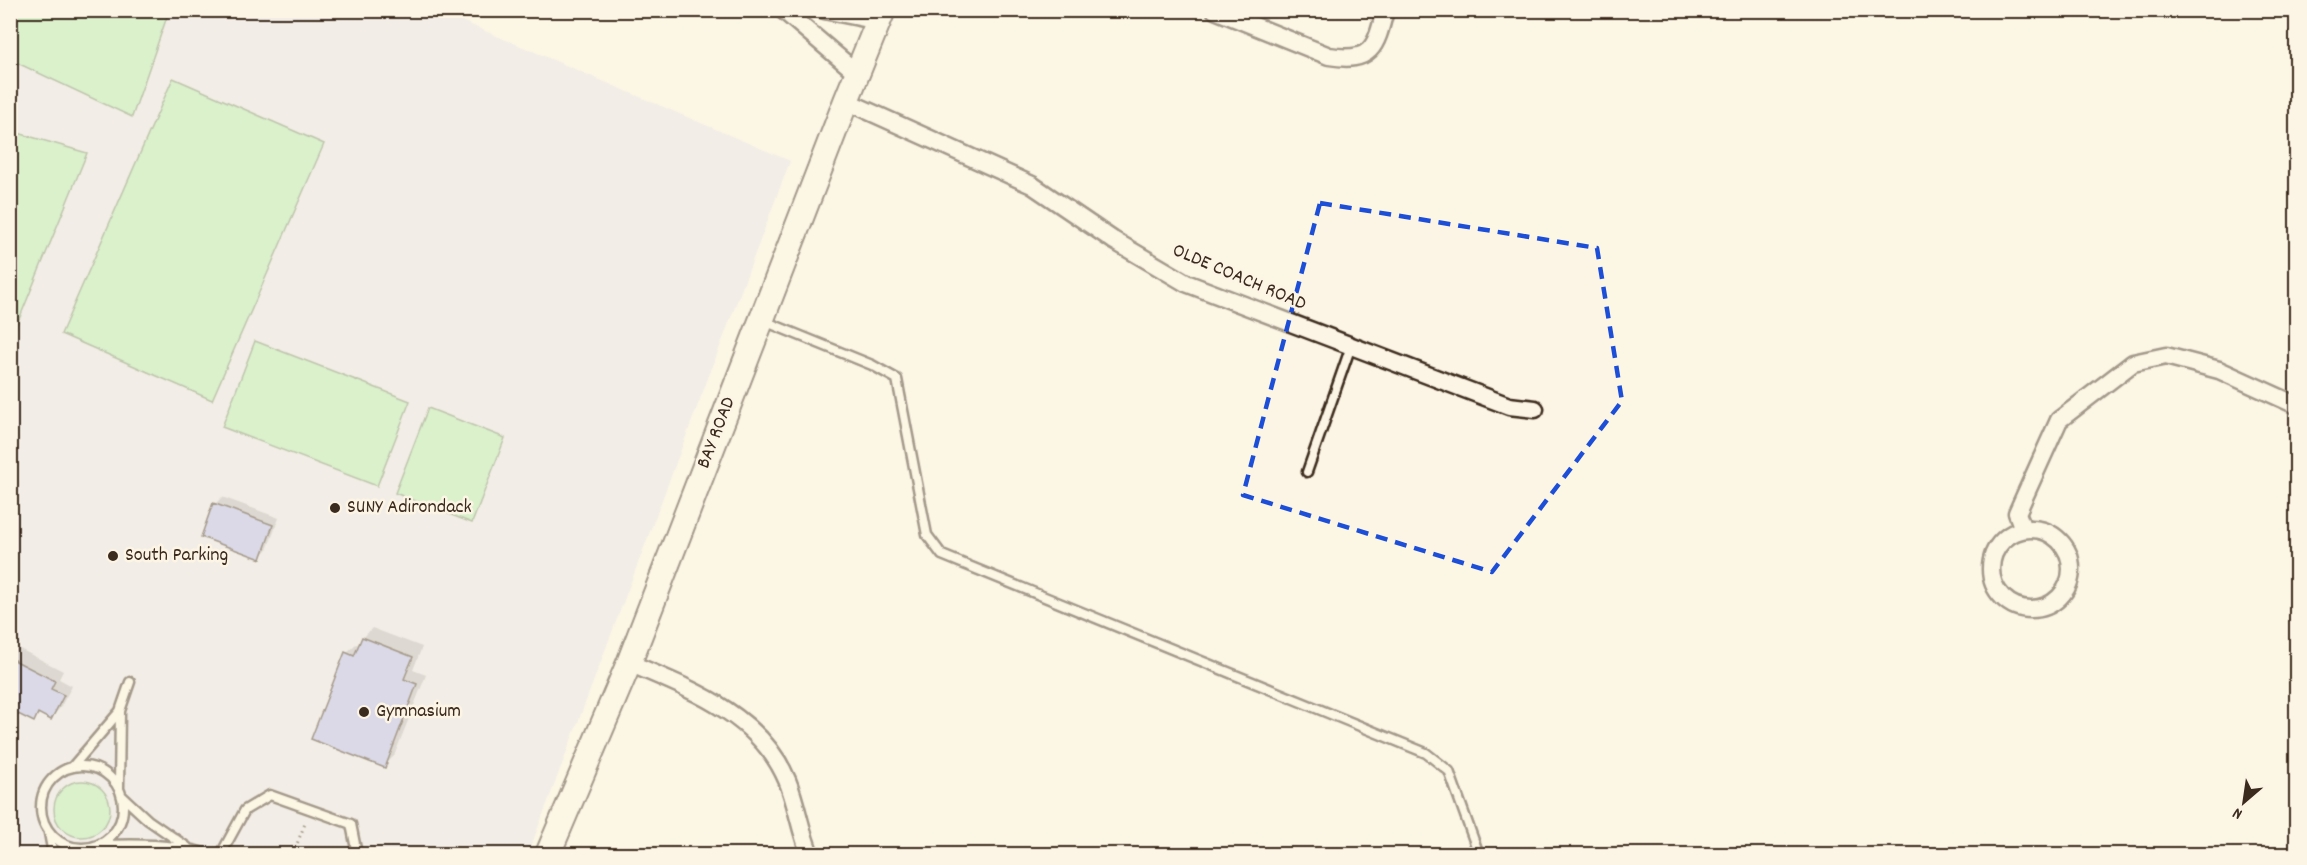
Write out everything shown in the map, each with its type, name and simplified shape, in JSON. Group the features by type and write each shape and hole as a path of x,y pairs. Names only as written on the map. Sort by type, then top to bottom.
{"street":[{"path":"783,10 857,73"},
{"path":"824,10 881,16"},
{"path":"1215,10 1329,56 1348,59 1361,57 1372,48 1380,31 1385,10"},
{"name":"BAY ROAD","path":"548,855 629,663 846,100 881,16"},
{"name":"OLDE COACH ROAD","path":"846,100 1032,185 1113,240 1186,283 1509,406 1535,409"},
{"path":"2023,529 2017,513 2059,420 2133,363 2166,356 2219,370 2296,405"},
{"path":"2023,529 2039,529 2054,536 2065,547 2071,561 2071,577 2065,592 2053,603 2039,609 2023,609 2008,602 1997,591 1991,577 1991,561 1997,546 2009,535 2023,529"},
{"path":"629,663 716,703 746,723 768,746 787,780 810,855"}],"lane":[{"path":"761,320 872,365 897,379 927,535 942,555 1426,753 1449,771 1477,849 1482,855"},
{"path":"1307,472 1351,346"},
{"path":"93,849 110,838 123,815 120,792 120,711 130,682"},
{"path":"53,855 49,832 43,820 41,806 43,793 50,781 60,772 73,766 120,711"},
{"path":"73,766 87,766 100,770 111,778 120,792 148,820 188,848"},
{"path":"221,855 245,810 270,795 351,824 357,855"},
{"path":"49,832 59,842 72,847 93,849 138,844 188,848 208,855"}],"path":[{"path":"10,774 17,777"},
{"path":"293,855 311,808"}],"highlighted area":[{"path":"1320,203 1597,248 1622,401 1492,572 1243,495"}],"shaded area":[{"name":"SUNY Adirondack","path":"10,11 438,11 790,161 528,854 11,854"}],"green space":[{"path":"11,10 169,11 132,117 11,60"},
{"path":"173,78 324,144 212,400 61,334"},
{"path":"10,131 87,153 11,339"},
{"path":"255,341 410,401 377,486 222,427"},
{"path":"428,408 505,438 472,523 395,493"},
{"path":"76,781 88,781 98,785 106,793 110,809 106,825 98,833 88,837 76,837 66,833 58,825 54,815 54,803 58,793 66,785"}],"building":[{"path":"213,503 273,525 261,559 201,537"},
{"name":"Gymnasium","path":"362,637 413,657 404,679 417,684 385,768 311,739 345,652 354,656"},
{"path":"10,658 55,681 51,689 64,695 51,720 38,713 34,722 10,710"}],"place":[{"name":"SUNY Adirondack","path":"335,508"},
{"name":"South Parking","path":"113,556"},
{"name":"Gymnasium","path":"364,712"}]}
